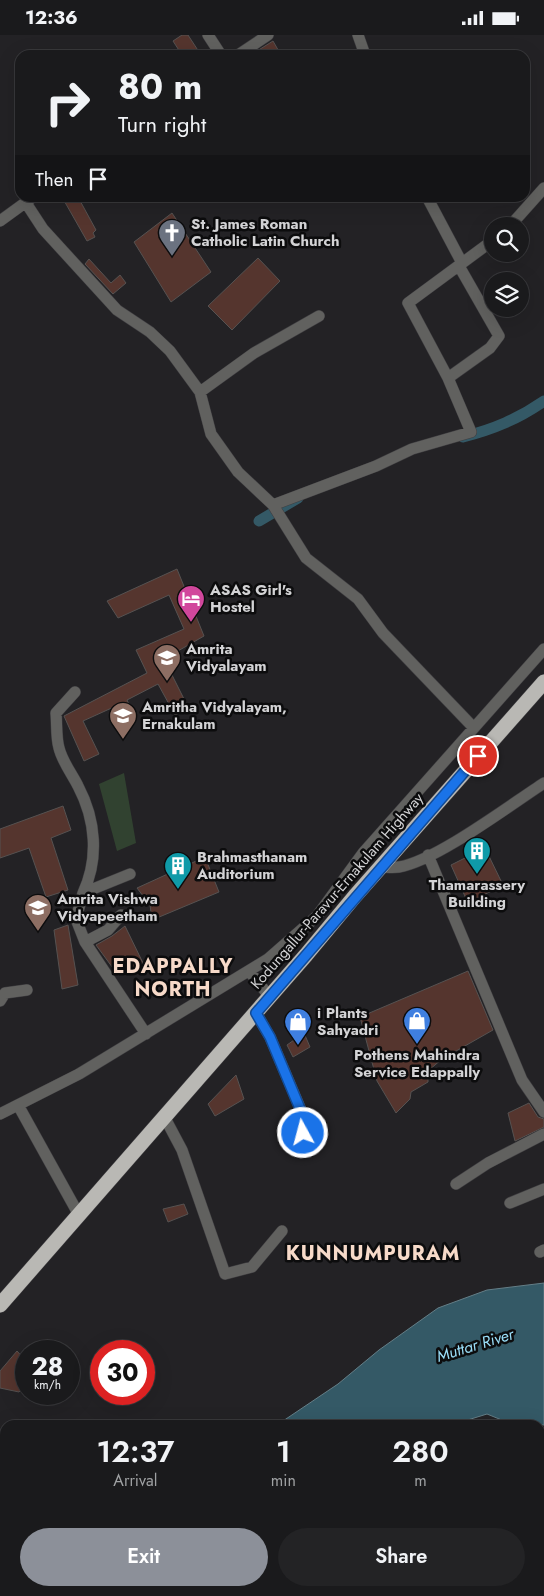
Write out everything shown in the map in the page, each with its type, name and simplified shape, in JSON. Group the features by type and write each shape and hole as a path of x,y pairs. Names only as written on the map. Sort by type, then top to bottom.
{"highway":[{"name":"Kodungallur-Paravur-Ernakulam Highway","path":"0,1305 270,997 380,867 544,682"}],"street":[{"path":"208,35 218,50"},
{"path":"246,50 268,35"},
{"path":"358,35 364,50"},
{"path":"518,217 544,188"},
{"path":"0,221 26,202"},
{"path":"30,202 43,229 97,290 117,310 150,332 170,351 200,392 211,434 238,473 276,510 306,558 329,579 358,599 383,633 473,727"},
{"path":"430,202 499,336 490,348 448,378"},
{"path":"276,510 412,449 471,433 448,378 408,303 484,247"},
{"path":"200,392 254,353 319,316"},
{"path":"0,1114 79,1074 249,971 290,942 317,917 363,853 544,649"},
{"path":"76,692 56,713 59,749 89,814 95,848 90,877 82,893 76,919 85,942 146,1034"},
{"path":"380,867 398,867 428,855 544,783"},
{"path":"428,855 522,1080 544,1113"},
{"path":"82,893 130,874"},
{"path":"85,942 108,930 121,915"},
{"path":"317,917 328,929"},
{"path":"249,971 270,997"},
{"path":"0,1001 5,993 27,990"},
{"path":"256,1013 270,1037 306,1123 303,1133 288,1143"},
{"path":"18,1105 79,1215"},
{"path":"165,1118 182,1150 225,1274 252,1267 282,1231"},
{"path":"456,1183 488,1163 544,1134"},
{"path":"510,1203 544,1189"}],"green space":[{"path":"124,773 136,843 117,851 99,784"}],"water":[{"name":"Muttar River","path":"544,1283 544,1420 502,1420 487,1414 468,1420 284,1420 338,1384 379,1350 438,1308 487,1290"}],"building":[{"path":"182,35 188,35 198,50 179,50 173,41"},
{"path":"273,41 278,50 259,50"},
{"path":"65,202 81,202 96,230 93,233 95,237 87,241"},
{"name":"St. James Roman Catholic Latin Church","path":"172,213 211,272 171,302 134,242"},
{"path":"258,258 280,281 232,330 208,306"},
{"path":"89,259 111,283 120,275 126,283 113,294 85,264"},
{"path":"177,569 204,636 164,659 189,709 175,715 158,684 127,700 132,711 122,715 116,706 83,721 99,754 84,761 64,716 147,673 136,650 184,629 169,595 118,618 107,601"},
{"path":"63,806 71,830 51,838 68,890 46,897 29,848 0,858 0,829"},
{"name":"Thamarassery Building","path":"485,848 503,885 468,903 451,865"},
{"name":"Brahmasthanam Auditorium","path":"205,857 219,892 152,920 150,905 137,888"},
{"path":"68,925 78,985 62,989 54,930"},
{"path":"125,926 143,963 118,975 96,945"},
{"name":"Pothens Mahindra Service Edappally","path":"468,971 493,1030 442,1059 428,1071 428,1082 411,1092 410,1099 396,1113 377,1081 360,1017"},
{"name":"i Plants Sahyadri","path":"304,1033 310,1047 293,1057 287,1045"},
{"path":"236,1075 244,1099 215,1116 208,1104"},
{"path":"529,1103 538,1117 544,1119 544,1127 515,1141 508,1113"},
{"path":"184,1204 188,1214 168,1222 163,1209"},
{"path":"15,1353 15,1391 0,1388 0,1371"}],"waterway":[{"path":"463,437 505,423 544,401"},
{"path":"259,521 298,498"}],"place":[{"name":"St. James Roman Catholic Latin Church","path":"172,257"},
{"name":"ASAS Girl's Hostel","path":"191,623"},
{"name":"Amrita Vidyalayam","path":"167,682"},
{"name":"Amritha Vidyalayam, Ernakulam","path":"123,740"},
{"name":"Thamarassery Building","path":"477,875"},
{"name":"Brahmasthanam Auditorium","path":"178,890"},
{"name":"Amrita Vishwa Vidyapeetham","path":"38,932"},
{"name":"Pothens Mahindra Service Edappally","path":"417,1045"},
{"name":"i Plants Sahyadri","path":"298,1046"}],"district":[{"name":"EDAPPALLY NORTH","path":"173,978"},
{"name":"KUNNUMPURAM","path":"373,1253"}],"route":[{"path":"303,1133 306,1123 270,1037 256,1013 355,896 478,756"}]}
